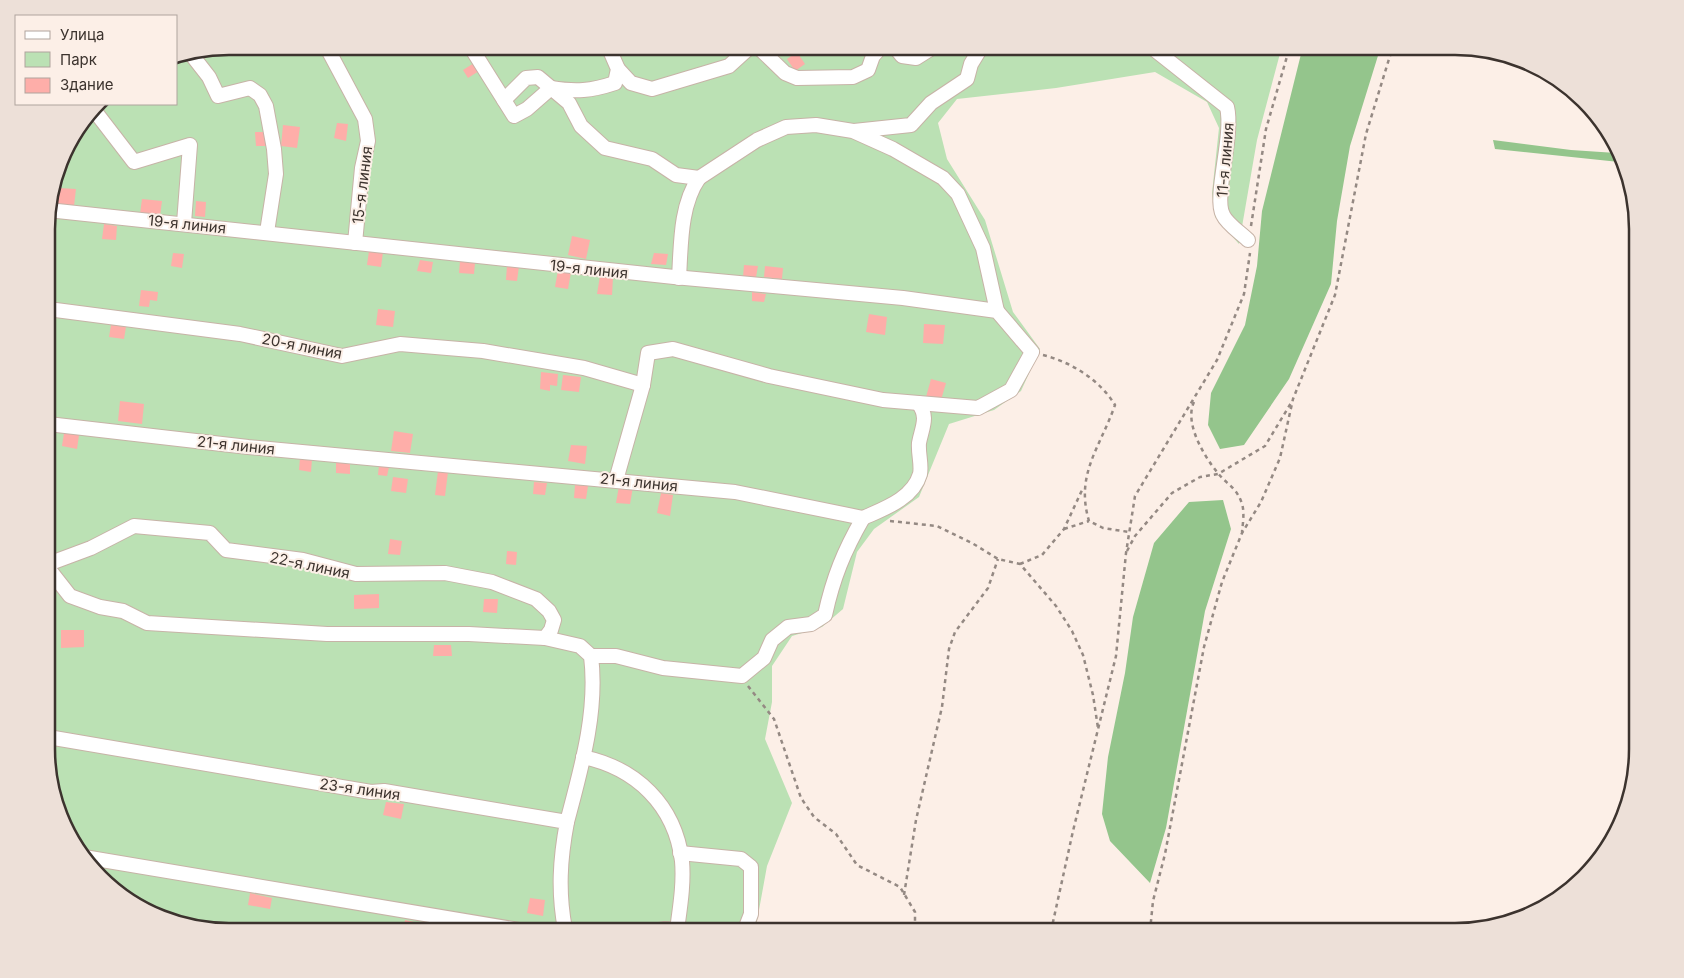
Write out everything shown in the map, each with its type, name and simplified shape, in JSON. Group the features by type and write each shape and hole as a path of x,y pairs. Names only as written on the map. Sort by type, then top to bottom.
{"street":[{"name":"15-я линия","path":"331,55 365,119 368,141 362,168 355,243"},
{"path":"476,55 514,116 527,109 551,88"},
{"path":"612,55 618,68 631,83 652,89 695,78 729,66 742,55"},
{"path":"766,55 785,73 797,78 853,77 868,70 874,55"},
{"path":"901,55 916,58 921,55"},
{"path":"853,131 911,125 931,104 967,79 971,64 976,55"},
{"name":"11-я линия","path":"1161,55 1226,107 1229,116 1228,144 1220,201 1223,216 1248,240"},
{"path":"194,58 209,77 218,96 250,88 260,95 266,106 276,174 267,232"},
{"path":"551,88 576,92 601,88 615,83 618,68"},
{"path":"504,100 526,78 538,77 569,103 581,126 604,148 652,159 676,175 700,178"},
{"path":"98,115 134,162 190,145 184,223"},
{"path":"616,480 643,385 648,353 672,349 769,376 883,400 978,408 1011,390 1032,352 997,311 983,248 958,194 943,178 927,168 893,149 853,131 816,124 786,127 757,140 700,178 690,190 679,278"},
{"name":"19-я линия","path":"56,211 184,223 679,278 903,298 997,311"},
{"name":"20-я линия","path":"55,310 240,334 342,356 400,344 483,351 584,368 643,385"},
{"path":"565,923 560,901 560,868 567,822 583,757 594,682 591,656 616,656 663,668 742,676 764,658 772,640 788,627 811,624 825,615 833,581 844,551 863,518 897,502 915,486 920,473 919,444 924,425 924,412 918,403"},
{"name":"21-я линия","path":"55,425 248,447 736,492 863,518"},
{"name":"22-я линия","path":"55,563 91,548 134,526 210,533 226,550 303,560 356,574 445,573 500,584 536,599 549,611 554,620 551,630 545,638"},
{"name":"22-я линия","path":"55,576 70,596 100,607 123,611 147,623 327,634 469,634 545,638 580,646 591,656"},
{"name":"23-я линия","path":"55,738 132,753 371,792 384,791 567,822"},
{"path":"583,757 605,762 646,786 673,824 680,853 682,896 678,923"},
{"path":"680,853 741,859 751,867 751,914 748,923"},
{"path":"94,859 477,923"}],"path":[{"path":"1053,923 1116,656 1126,552 1135,496 1217,360 1244,294 1250,260 1248,240 1266,129 1287,55"},
{"path":"1151,923 1153,901 1165,854 1204,647 1222,582 1242,533 1260,502 1280,458 1293,400 1334,295 1366,134 1390,55"},
{"path":"863,518 936,526 972,543 998,559 1020,564 1042,555 1064,530 1084,487 1090,464 1116,405 1106,389 1063,360 1032,352"},
{"path":"1198,391 1192,405 1198,444 1218,474 1234,486 1242,503 1242,533"},
{"path":"1126,552 1136,536 1172,493 1200,477 1218,474 1264,446 1293,400"},
{"path":"1084,487 1084,503 1089,521"},
{"path":"1064,530 1089,521 1103,528 1129,532"},
{"path":"904,895 916,820 942,707 949,649 955,632 988,588 998,559"},
{"path":"1020,564 1056,606 1072,631 1083,655 1093,695 1098,729"},
{"path":"742,676 753,695 774,719 800,798 814,816 836,834 857,865 900,888 915,912 915,923"}],"green space":[{"path":"229,55 1280,55 1257,140 1239,244 1215,217 1212,193 1219,128 1207,102 1155,72 1056,88 957,99 938,123 947,159 985,220 1013,312 1040,349 1021,391 994,410 949,424 919,497 874,529 857,552 843,609 822,627 792,636 772,666 772,702 765,739 792,803 767,866 757,923 229,923 206,922 162,910 142,900 123,887 91,855 68,816 56,772 55,229 56,206 64,173 84,132 107,105 178,105 178,63 206,56"},
{"path":"1301,55 1378,55 1350,146 1337,221 1331,284 1289,379 1244,445 1220,449 1208,425 1211,393 1245,325 1257,266 1262,211"},
{"path":"1493,140 1571,150 1611,153 1616,162 1495,149"},
{"path":"1223,500 1231,529 1205,611 1166,828 1150,883 1110,841 1102,814 1108,757 1125,673 1133,617 1154,543 1189,502"}],"building":[{"path":"793,55 799,55 805,64 795,71 787,59"},
{"path":"474,63 479,71 468,78 463,70"},
{"path":"337,123 348,124 346,141 334,138"},
{"path":"283,125 300,127 297,148 281,146"},
{"path":"255,132 265,132 266,146 256,146"},
{"path":"60,188 76,189 74,206 56,204"},
{"path":"142,199 162,201 160,216 140,214"},
{"path":"196,201 206,202 205,217 195,216"},
{"path":"104,224 117,226 116,240 102,239"},
{"path":"572,236 590,240 586,259 568,255"},
{"path":"369,251 383,252 381,267 367,265"},
{"path":"173,253 184,254 182,268 171,266"},
{"path":"654,253 668,254 666,265 651,264"},
{"path":"420,260 433,262 431,273 417,271"},
{"path":"460,261 475,263 474,274 459,273"},
{"path":"507,265 519,266 517,281 506,280"},
{"path":"744,265 758,266 756,277 743,277"},
{"path":"765,266 783,268 782,279 764,277"},
{"path":"558,270 571,272 568,289 555,287"},
{"path":"600,276 613,278 612,295 597,294"},
{"path":"141,290 158,292 157,301 150,300 149,307 139,306"},
{"path":"752,292 766,294 764,302 752,301"},
{"path":"378,309 395,311 393,327 376,325"},
{"path":"869,314 887,317 885,335 866,332"},
{"path":"924,324 945,325 943,344 923,343"},
{"path":"111,325 126,327 124,339 109,337"},
{"path":"541,372 558,374 557,386 550,385 550,391 540,389"},
{"path":"563,375 581,377 579,392 561,390"},
{"path":"931,379 946,383 941,400 926,397"},
{"path":"120,401 144,404 142,424 118,421"},
{"path":"394,431 413,434 410,453 391,451"},
{"path":"64,433 79,435 77,449 62,446"},
{"path":"571,445 587,446 585,464 568,461"},
{"path":"300,458 312,459 311,472 299,470"},
{"path":"336,461 350,461 350,474 336,473"},
{"path":"379,465 389,467 387,476 378,475"},
{"path":"438,471 448,472 445,496 435,495"},
{"path":"393,477 408,479 406,493 391,491"},
{"path":"534,482 547,483 545,495 533,494"},
{"path":"575,485 588,486 586,499 574,498"},
{"path":"619,486 633,487 630,504 616,503"},
{"path":"661,493 673,495 670,516 657,513"},
{"path":"390,539 402,541 400,555 388,554"},
{"path":"507,551 517,552 516,565 506,564"},
{"path":"379,594 379,608 354,609 354,595"},
{"path":"484,599 498,599 497,613 483,612"},
{"path":"61,630 84,630 84,647 61,648"},
{"path":"434,645 451,645 452,656 433,656"},
{"path":"386,802 404,804 401,819 383,815"},
{"path":"250,893 272,898 270,909 248,905"},
{"path":"530,898 545,900 543,916 527,913"},
{"path":"405,920 419,923 404,923"}]}
